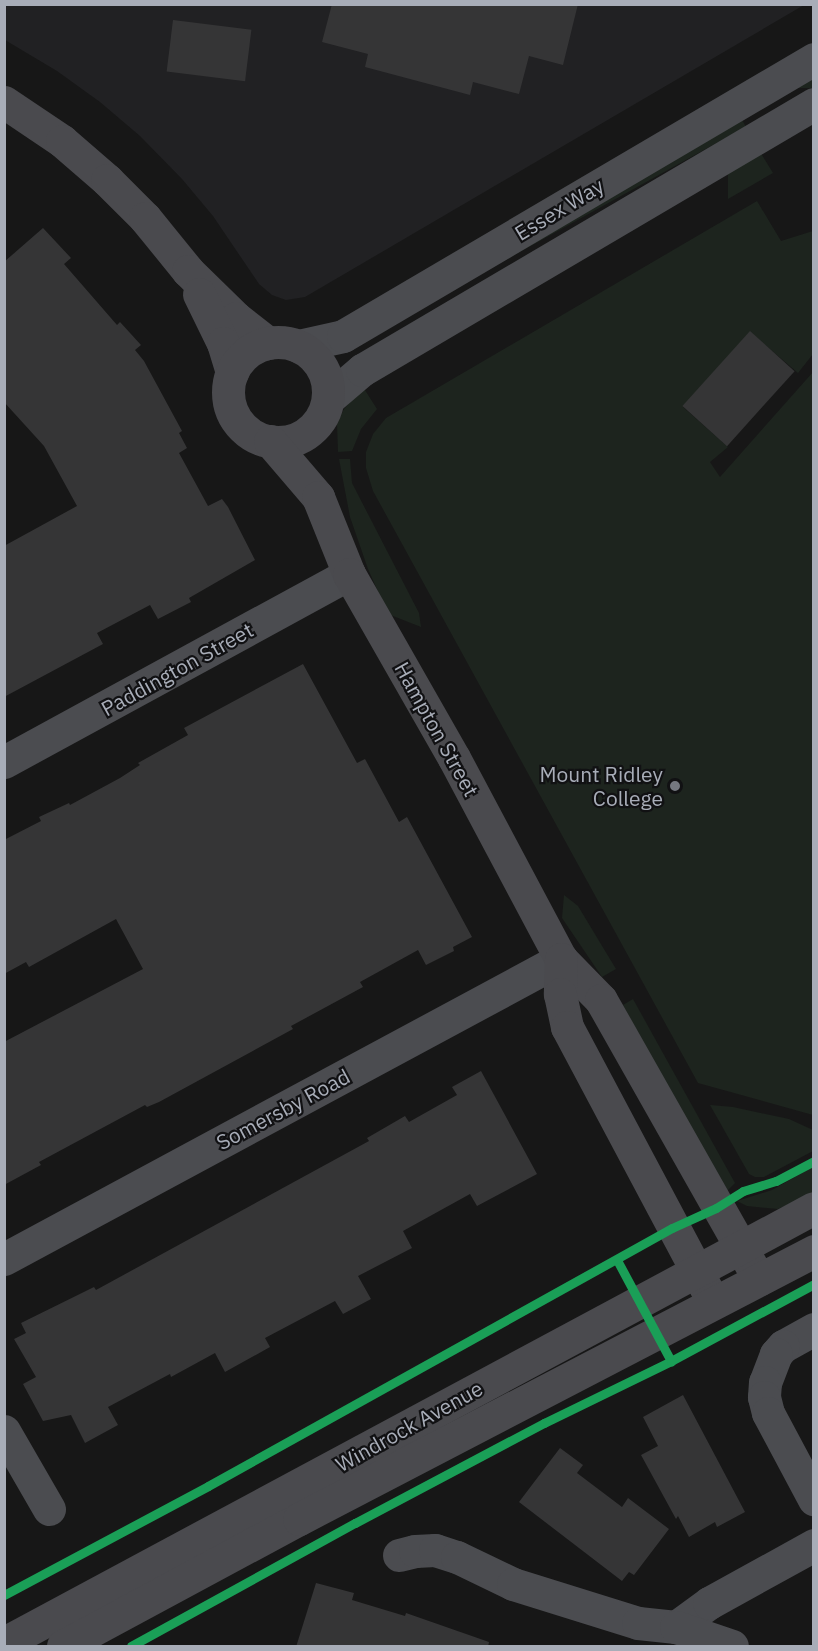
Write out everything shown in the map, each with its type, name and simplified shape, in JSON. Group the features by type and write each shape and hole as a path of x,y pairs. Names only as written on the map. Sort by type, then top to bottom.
{"street":[{"name":"Essex Way","path":"283,345 344,336 813,59"},
{"path":"4,102 62,141 107,180 145,218 188,271 236,318 283,345 312,355 322,368 327,383 322,411 296,438 270,441 256,437 235,417 228,387 232,373 247,354 283,345"},
{"name":"Essex Way","path":"322,411 362,370 813,104"},
{"path":"188,271 223,343 232,373"},
{"name":"Hampton Street","path":"318,498 322,411"},
{"name":"Hampton Street","path":"270,441 318,498 349,574 454,758 561,959 601,1000 759,1279"},
{"name":"Paddington Street","path":"4,762 349,574"},
{"name":"Hampton Street","path":"561,959 560,994 567,1027 714,1303"},
{"name":"Somersby Road","path":"4,1259 561,959"},
{"name":"Windrock Avenue","path":"4,1643 813,1208"},
{"name":"Windrock Avenue","path":"63,1647 299,1519 813,1251"},
{"path":"813,1329 783,1346 776,1353 765,1382 764,1397 768,1413 813,1499"},
{"path":"4,1431 49,1509"},
{"path":"676,1627 709,1603 813,1545"},
{"path":"399,1555 435,1550 457,1557 513,1584 638,1623 676,1627 732,1647"}],"shaded area":[{"path":"4,5 804,5 305,297 286,300 272,295 259,284 213,216 182,179 140,136 100,102 57,71 5,40"},
{"path":"770,77 813,77 813,88 770,88"},
{"path":"741,118 746,127 353,344 348,336"},
{"path":"759,150 773,173 728,199 728,168"},
{"name":"Mount Ridley College","path":"757,201 781,241 813,231 813,354 798,373 750,332 683,407 728,447 710,462 720,477 813,372 813,1115 698,1083 373,491 366,468 366,452 373,434 386,418"},
{"path":"363,387 377,409 361,429 352,451 338,452 337,424 344,409"},
{"path":"339,459 350,459 352,483 419,613 421,627 388,614 368,569 350,517"},
{"path":"564,895 578,906 616,969 602,977 562,918"},
{"path":"633,999 735,1183 726,1192 700,1152 623,1005"},
{"path":"710,1105 733,1107 789,1119 813,1130 813,1151 764,1177 755,1177 749,1174"},
{"path":"813,1167 813,1194 778,1209 747,1206 737,1201 772,1190"}],"building":[{"path":"332,4 578,4 563,65 529,56 519,94 473,82 470,95 365,67 368,54 322,42"},
{"path":"173,20 251,30 245,81 167,72"},
{"path":"43,228 71,258 64,264 117,325 120,322 141,345 135,350 144,361 182,431 179,433 187,448 179,453 208,506 222,499 228,507 255,560 189,598 191,602 158,619 150,605 97,633 103,644 4,697 4,546 77,506 44,446 4,402 4,262"},
{"path":"750,331 795,371 727,446 682,406"},
{"path":"303,664 357,763 365,759 399,822 407,817 472,937 453,947 454,951 426,965 418,950 360,982 363,987 291,1026 293,1029 159,1102 147,1107 145,1105 39,1162 41,1165 4,1185 4,1042 143,969 116,919 29,967 26,962 4,974 4,840 41,821 39,817 69,803 70,805 120,778 140,765 138,763 188,735 184,728"},
{"path":"481,1071 537,1174 477,1206 470,1194 403,1231 412,1248 358,1276 371,1299 343,1314 335,1301 265,1338 270,1347 225,1372 215,1353 171,1377 170,1374 108,1407 118,1425 85,1443 71,1415 43,1421 23,1384 36,1377 14,1339 26,1333 21,1323 94,1287 96,1290 369,1141 367,1138 405,1116 409,1122 457,1095 452,1087"},
{"path":"683,1395 745,1512 717,1527 715,1522 689,1537 678,1516 676,1519 641,1455 658,1446 643,1417"},
{"path":"560,1448 583,1465 577,1473 622,1507 628,1498 669,1529 634,1575 629,1572 622,1581 519,1502"},
{"path":"316,1583 354,1593 352,1600 405,1616 406,1613 489,1642 488,1647 296,1647"}],"cycle path":[{"path":"4,1595 208,1486 672,1228 716,1208 743,1191 776,1181 814,1161"},
{"path":"617,1260 671,1361"},
{"path":"131,1646 355,1523 544,1423 671,1361 814,1284"}],"place":[{"name":"Mount Ridley College","path":"675,786"}]}
